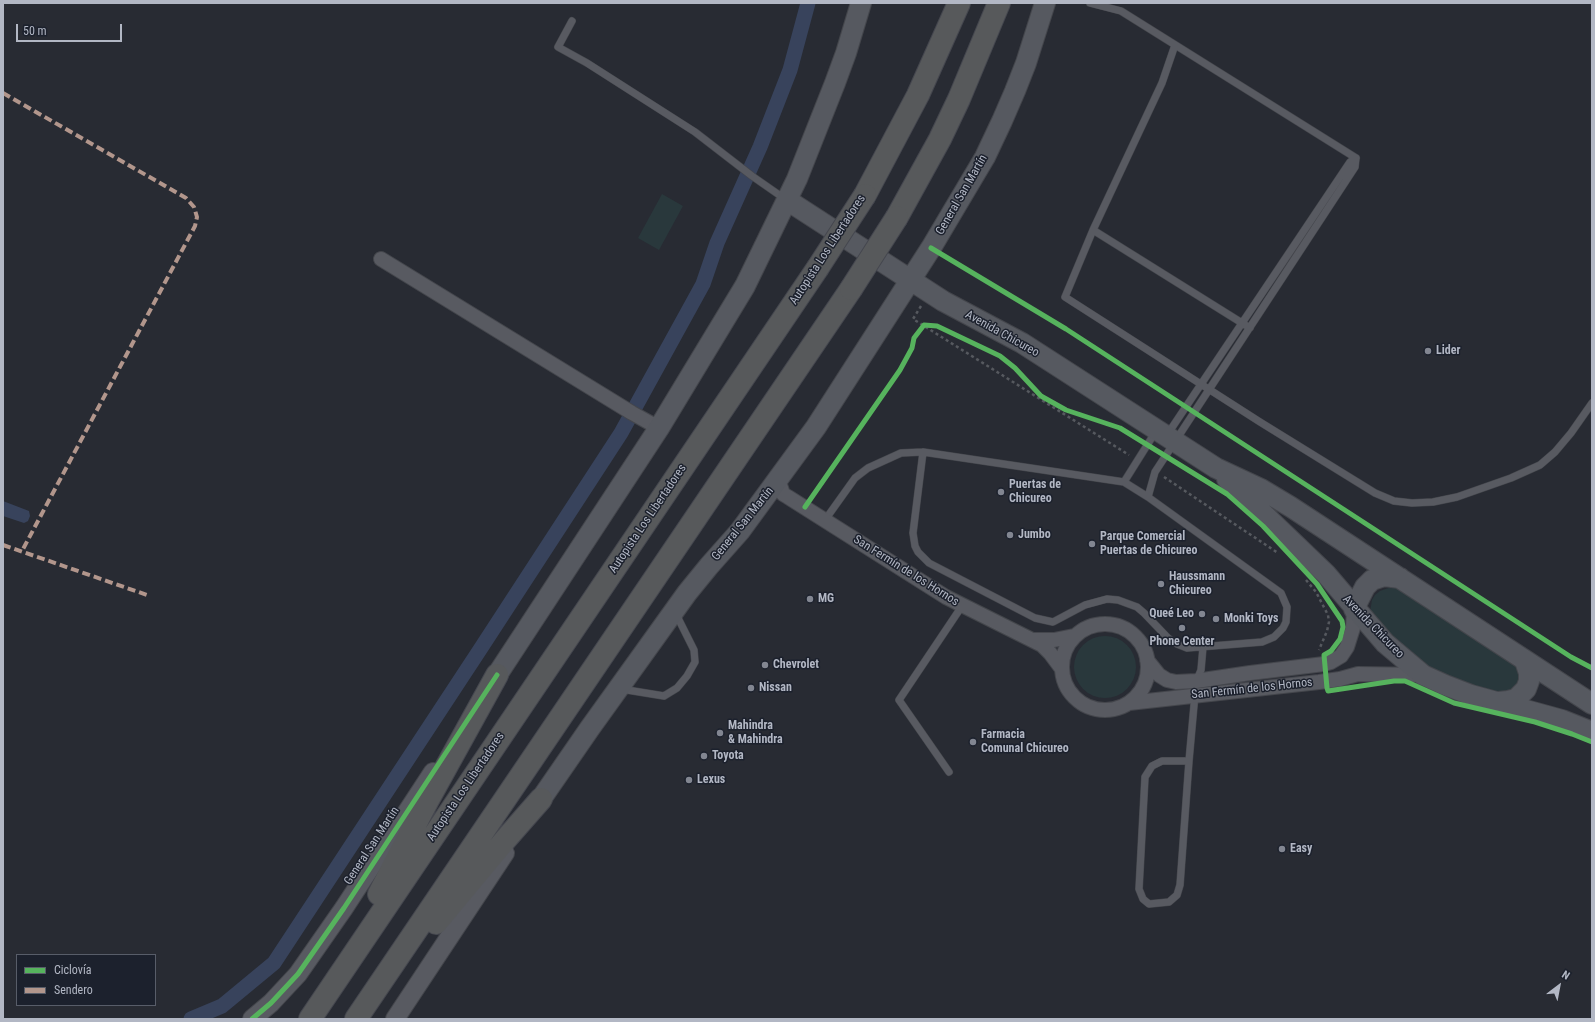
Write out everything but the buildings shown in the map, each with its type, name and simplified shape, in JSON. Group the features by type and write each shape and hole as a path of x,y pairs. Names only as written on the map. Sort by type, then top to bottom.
{"highway":[{"name":"Autopista Los Libertadores","path":"310,1019 817,269 865,195 918,95 959,3"},
{"path":"356,1019 851,289 897,217 940,139 977,59 999,3"},
{"path":"345,967 368,916 428,800 497,675"},
{"path":"372,996 541,799"}],"main road":[{"name":"General San Martín","path":"497,675 659,428 745,286 787,200 835,83 861,3"},
{"name":"General San Martín","path":"541,799 618,688 709,566 776,490 911,280 963,197 985,157 1015,91 1045,3"},
{"name":"Avenida Chicureo","path":"787,200 957,309 1022,343 1216,468 1267,493 1592,704"},
{"name":"Avenida Chicureo","path":"1216,468 1326,574 1354,609 1385,643 1423,675 1451,688 1562,720 1592,732"},
{"path":"1354,609 1364,587 1372,580 1384,576 1400,578"},
{"path":"1499,702 1508,702 1516,698 1526,689 1529,682 1529,673 1525,660"}],"street":[{"path":"381,259 625,409 659,428"},
{"name":"San Fermín de los Hornos","path":"776,490 962,606 1033,640 1050,652 1062,669"},
{"name":"San Fermín de los Hornos","path":"1147,660 1159,675 1167,680 1176,682 1196,681 1331,662 1341,656 1347,647 1353,628 1354,609"},
{"path":"1101,624 1114,625 1130,632 1145,652 1147,660 1148,670 1146,680 1140,693 1129,703 1113,710 1100,710 1087,706 1072,695 1063,678 1062,669 1064,651 1074,636 1089,627 1101,624"},
{"name":"San Fermín de los Hornos","path":"1033,640 1054,640 1074,636"},
{"name":"San Fermín de los Hornos","path":"1129,703 1319,682 1340,679 1358,674 1423,675"},
{"name":"General San Martín","path":"252,1019 285,989 310,956 344,908 497,675"},
{"name":"General San Martín","path":"395,1019 541,799"}],"lane":[{"path":"1090,3 1104,5 1120,11 1356,158"},
{"path":"572,21 558,47 587,63 695,132 752,176 787,200"},
{"path":"1175,45 1162,83 1093,230 1066,297 1375,494 1394,501 1412,503 1433,502 1457,497 1512,478 1540,465 1555,452 1592,403"},
{"path":"1148,497 1166,436 1350,162 1356,158"},
{"path":"1124,482 1210,390 1355,167 1356,158"},
{"path":"1093,230 1250,328"},
{"path":"825,520 855,478 868,468 902,453 923,452 1124,482 1148,497 1280,593 1284,600 1287,614 1286,622 1279,633 1262,642 1187,648 1168,638 1144,612 1129,603 1118,600 1107,599 1085,605 1053,622 1044,621 1010,606 929,563 918,552 915,546 913,533 923,452"},
{"path":"949,772 899,700 962,606"},
{"path":"618,688 664,696 677,688 687,676 695,662 694,650 675,611"},
{"path":"1188,760 1162,761 1152,766 1145,777 1139,889 1143,899 1149,904 1169,902 1177,895 1180,885 1188,760 1194,695 1196,681 1201,670 1203,647"}],"path":[{"path":"918,332 924,325 937,326"},
{"path":"1030,385 1041,396 1072,412"},
{"path":"1317,584 1321,589"}],"shaded area":[{"path":"662,194 683,206 659,250 638,238"},
{"path":"1395,587 1519,664 1522,681 1509,695 1443,679 1412,660 1370,612 1372,600 1375,595 1380,591"},
{"path":"1105,636 1122,641 1127,645 1131,650 1136,667 1131,684 1127,689 1122,693 1105,698 1088,693 1083,689 1079,684 1074,667 1079,650 1083,645 1088,641"}],"water":[{"path":"3,501 29,511 30,516 28,521 24,523 3,516"}],"waterway":[{"path":"191,1019 222,1006 274,963 621,433 703,284 717,243 760,147 790,70 808,3"}],"marked path":[{"path":"3,93 186,198 194,207 197,217 195,226 22,551"},
{"path":"3,545 150,596"}],"cycle path":[{"path":"931,248 1066,329 1571,657 1592,668"},
{"path":"805,507 900,370 912,348 914,338 924,325 937,326 1000,356 1015,368 1041,396 1066,410 1120,428 1227,494 1263,526 1317,584 1342,621 1343,627 1340,639 1331,651 1324,655 1328,691 1394,681 1405,681 1454,703 1535,722 1592,742"},
{"path":"252,1019 271,1003 298,974 344,908 497,675"}],"place":[{"name":"Lider","path":"1428,351"},
{"name":"Puertas de Chicureo","path":"1001,492"},
{"name":"Jumbo","path":"1010,535"},
{"name":"Parque Comercial Puertas de Chicureo","path":"1092,544"},
{"name":"Haussmann Chicureo","path":"1161,584"},
{"name":"MG","path":"810,599"},
{"name":"Queé Leo","path":"1202,614"},
{"name":"Monki Toys","path":"1216,619"},
{"name":"Phone Center","path":"1182,628"},
{"name":"Chevrolet","path":"765,665"},
{"name":"Nissan","path":"751,688"},
{"name":"Mahindra & Mahindra","path":"720,733"},
{"name":"Farmacia Comunal Chicureo","path":"973,742"},
{"name":"Toyota","path":"704,756"},
{"name":"Lexus","path":"689,780"},
{"name":"Easy","path":"1282,849"}]}
